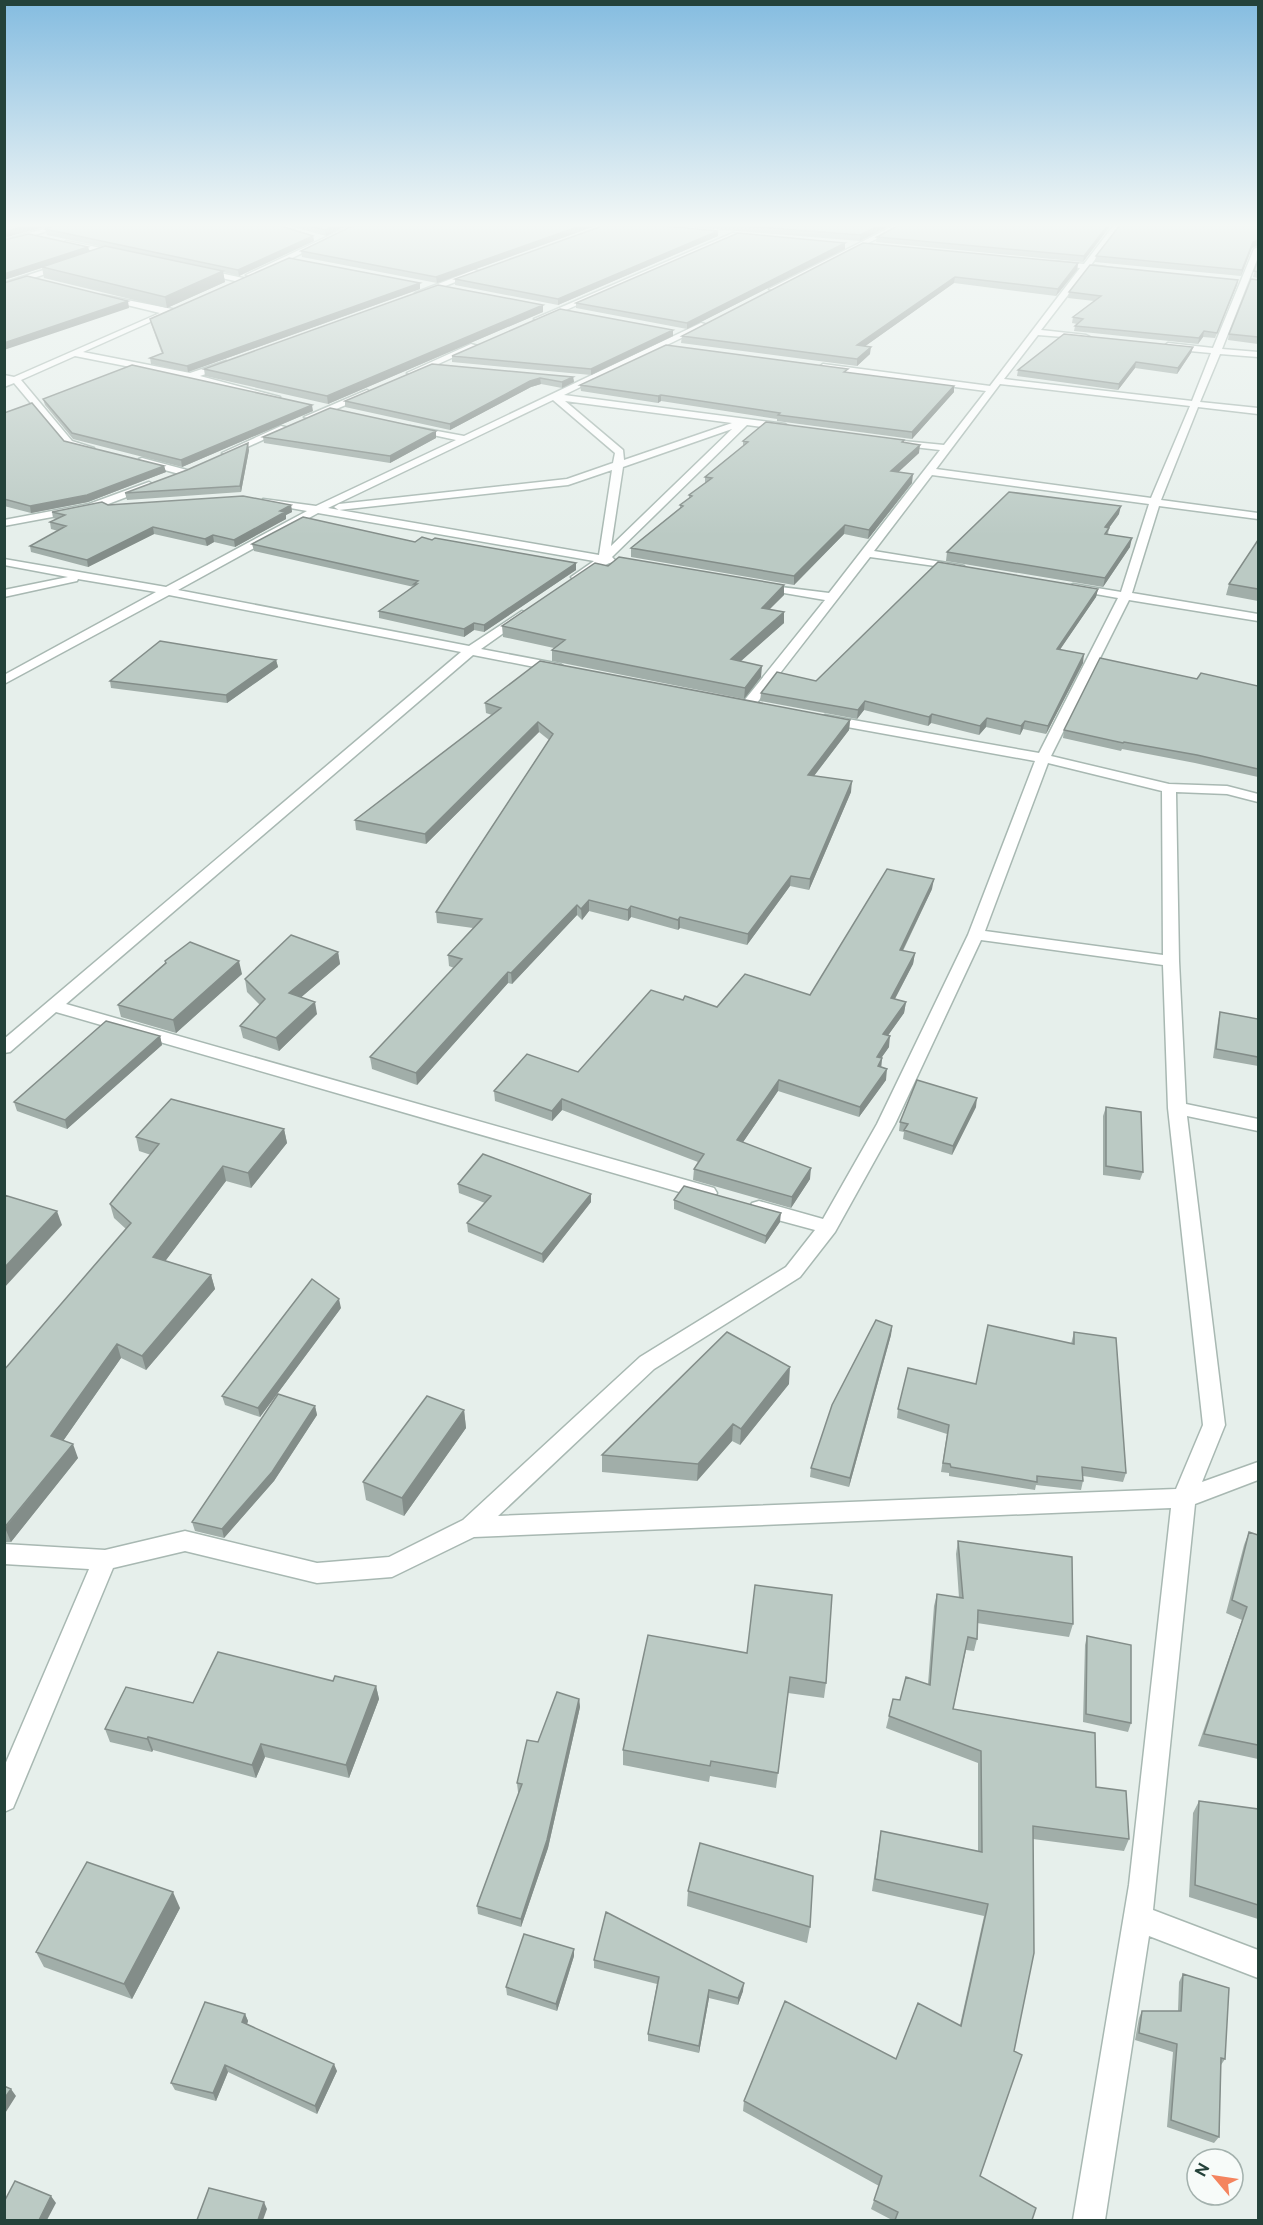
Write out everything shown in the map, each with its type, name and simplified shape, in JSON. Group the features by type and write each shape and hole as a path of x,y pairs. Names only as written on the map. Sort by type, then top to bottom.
{"street":[{"path":"4,384 128,329"},
{"path":"4,680 316,510 698,329"},
{"path":"747,705 867,553 1037,329"},
{"path":"4,1554 105,1560 185,1541 317,1573 392,1567 471,1527 647,1363 793,1272 828,1227 886,1124 976,935 1043,759 1125,596 1155,502 1224,329"},
{"path":"676,332 688,334"},
{"path":"1035,332 1091,338"},
{"path":"403,377 485,342"},
{"path":"664,345 676,347"},
{"path":"1158,345 1258,356"},
{"path":"74,352 192,376 282,399"},
{"path":"192,376 236,360"},
{"path":"432,365 454,367"},
{"path":"816,366 1258,411"},
{"path":"4,376 16,380 69,443 103,452"},
{"path":"568,378 591,380"},
{"path":"214,458 381,386"},
{"path":"555,397 792,428"},
{"path":"555,397 620,452 610,560"},
{"path":"304,404 350,415"},
{"path":"316,510 568,482 745,422"},
{"path":"566,585 610,560 745,422"},
{"path":"408,427 466,439"},
{"path":"886,441 945,448"},
{"path":"126,457 183,472"},
{"path":"91,507 194,467"},
{"path":"928,471 1258,516"},
{"path":"260,499 610,560"},
{"path":"4,523 91,507 124,505"},
{"path":"867,553 973,570"},
{"path":"4,562 167,591 574,671"},
{"path":"4,594 82,577"},
{"path":"751,584 830,597"},
{"path":"1055,584 1258,618"},
{"path":"6,1045 470,651 537,605"},
{"path":"816,717 1043,759 1169,788 1227,790 1258,798"},
{"path":"1089,2220 1138,1918 1184,1498 1214,1425 1177,1108 1171,961 1169,788"},
{"path":"976,935 1171,961"},
{"path":"54,1006 828,1227"},
{"path":"1177,1108 1258,1125"},
{"path":"471,1527 1184,1498 1258,1471"},
{"path":"4,1799 105,1560"},
{"path":"1138,1918 1258,1964"}],"building":[{"path":"4,329 46,329 4,343"},
{"path":"154,329 291,329 187,366 150,358 163,353"},
{"path":"316,329 486,329 327,396 204,369"},
{"path":"514,329 673,330 591,369 452,356"},
{"path":"696,329 880,329 857,345 871,347 857,359 682,336"},
{"path":"1104,329 1219,329 1217,333 1204,331 1199,338"},
{"path":"1231,329 1258,329 1258,337 1229,334"},
{"path":"1064,334 1193,347 1178,368 1136,362 1119,384 1018,370"},
{"path":"666,345 848,369 844,372 954,386 912,432 778,415 780,413 580,385"},
{"path":"432,364 573,377 562,382 540,378 530,381 450,424 345,401"},
{"path":"132,365 312,405 181,460 72,433 43,399"},
{"path":"32,403 64,441 164,466 87,495 30,506 4,499 4,413"},
{"path":"330,408 436,431 390,456 263,437"},
{"path":"766,422 904,440 902,442 920,445 891,471 913,474 869,530 845,525 794,576 631,548 683,506 680,505 692,496 689,495 712,478 705,477 748,442 743,441"},
{"path":"248,443 240,486 125,493 187,470"},
{"path":"1009,492 1121,506 1105,527 1109,528 1105,534 1132,538 1105,578 947,552"},
{"path":"243,496 291,505 280,511 285,512 234,540 213,535 205,539 153,527 87,560 30,546 66,526 50,522 65,515 52,512 102,502 108,505"},
{"path":"303,517 415,542 422,537 432,540 435,538 576,563 484,625 474,623 464,629 379,611 418,581 252,544"},
{"path":"1258,540 1258,589 1229,584"},
{"path":"619,557 784,585 762,608 784,612 731,659 762,666 745,688 552,650 565,640 502,626 595,563 608,566"},
{"path":"938,562 1098,589 1057,649 1084,654 1048,726 1025,721 1021,726 987,718 980,726 932,714 929,717 865,701 858,710 761,693 777,672 816,681"},
{"path":"160,641 276,660 226,695 110,681"},
{"path":"1100,658 1197,679 1201,673 1258,686 1258,769 1064,730"},
{"path":"540,661 850,720 808,775 852,781 810,879 791,876 748,934 680,917 678,920 631,906 628,910 589,900 581,909 577,905 511,973 508,972 416,1073 370,1057 462,959 448,955 482,919 436,912 553,734 538,722 425,834 355,820 501,708 485,703"},
{"path":"887,869 934,879 900,950 915,953 891,998 906,1002 883,1034 890,1036 877,1057 882,1058 878,1066 887,1069 860,1107 779,1080 737,1140 811,1168 792,1197 694,1169 704,1154 562,1099 552,1111 494,1091 527,1054 578,1072 651,990 683,1000 685,996 717,1007 745,974 810,995"},
{"path":"291,935 338,952 289,993 315,1002 276,1038 240,1026 265,999 245,979"},
{"path":"190,942 239,961 173,1020 118,1005 166,963 165,961"},
{"path":"1220,1012 1258,1019 1258,1057 1216,1049"},
{"path":"106,1021 160,1036 65,1120 14,1102"},
{"path":"917,1080 977,1098 953,1146 904,1130 908,1124 900,1122"},
{"path":"171,1099 284,1129 248,1173 223,1166 153,1257 211,1275 142,1356 117,1344 51,1436 73,1444 4,1528 4,1370 131,1223 110,1204 159,1144 136,1137"},
{"path":"1106,1107 1141,1112 1143,1172 1106,1166"},
{"path":"483,1154 591,1194 542,1254 467,1223 491,1196 458,1184"},
{"path":"684,1186 781,1213 766,1236 674,1200"},
{"path":"4,1195 57,1211 4,1268"},
{"path":"312,1279 339,1299 258,1408 222,1396"},
{"path":"876,1320 892,1326 850,1478 811,1468 832,1405"},
{"path":"988,1325 1074,1344 1074,1332 1116,1338 1126,1473 1082,1467 1083,1481 1037,1476 1037,1482 951,1467 950,1464 943,1463 949,1425 898,1409 908,1368 976,1384"},
{"path":"727,1332 790,1367 741,1429 733,1424 698,1464 602,1455"},
{"path":"278,1394 315,1406 272,1472 222,1529 192,1522"},
{"path":"427,1396 464,1410 402,1498 363,1482"},
{"path":"1249,1532 1258,1535 1258,1745 1204,1734 1247,1607 1232,1600"},
{"path":"958,1541 1072,1557 1073,1624 978,1610 977,1639 968,1637 953,1709 1095,1733 1096,1787 1126,1791 1129,1839 1033,1826 1034,1953 1014,2051 1022,2055 980,2176 1036,2208 1032,2220 895,2220 898,2212 874,2200 882,2176 744,2101 785,2001 896,2059 918,2003 961,2026 988,1904 875,1879 881,1831 982,1852 981,1751 889,1716 893,1699 900,1700 906,1677 930,1685 937,1594 963,1598"},
{"path":"755,1585 832,1595 826,1683 790,1677 778,1773 711,1761 710,1766 623,1750 648,1635 747,1653"},
{"path":"1087,1636 1131,1645 1131,1723 1086,1714"},
{"path":"218,1652 333,1681 335,1676 376,1686 346,1765 261,1744 252,1765 148,1737 147,1739 105,1729 126,1687 193,1703"},
{"path":"557,1692 579,1699 547,1840 521,1919 477,1906 522,1784 517,1783 527,1740 538,1742"},
{"path":"1199,1801 1258,1809 1258,1905 1195,1885"},
{"path":"700,1843 813,1876 810,1927 688,1891"},
{"path":"87,1862 173,1892 124,1984 36,1952"},
{"path":"606,1912 744,1983 738,1998 709,1990 699,2046 648,2034 659,1977 594,1960"},
{"path":"524,1934 574,1949 556,2004 506,1987"},
{"path":"1183,1974 1229,1988 1225,2059 1221,2058 1219,2137 1171,2120 1177,2044 1139,2033 1142,2011 1181,2011"},
{"path":"205,2002 245,2014 242,2022 334,2064 315,2106 225,2065 213,2093 171,2083"},
{"path":"4,2086 11,2089 4,2099"},
{"path":"15,2181 51,2196 39,2220 4,2220 4,2202"},
{"path":"209,2188 264,2202 258,2220 197,2220"}]}
